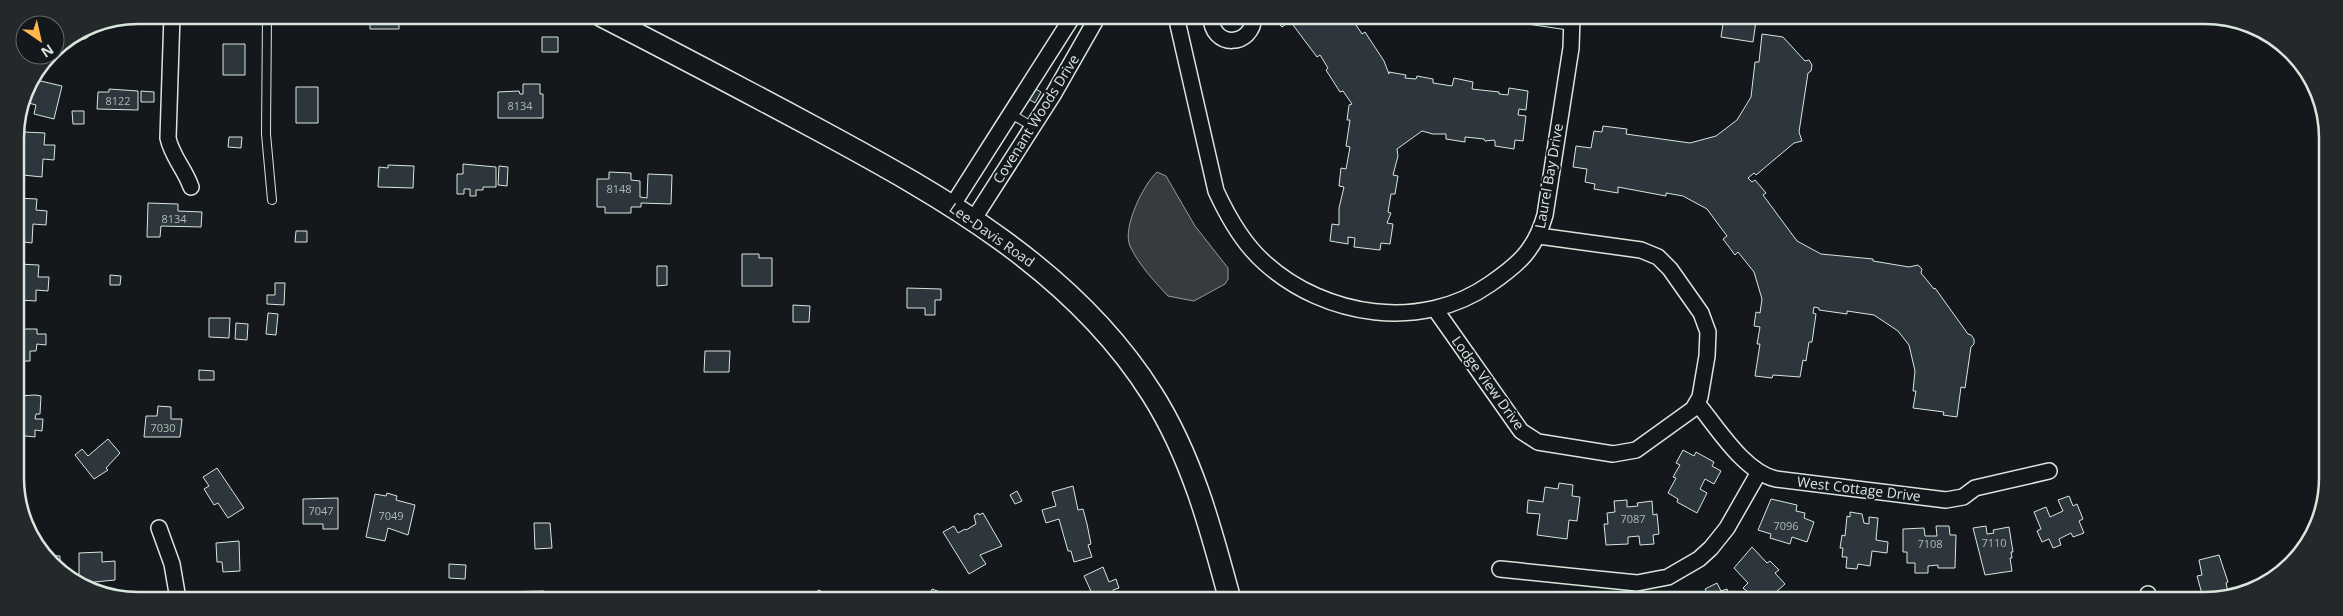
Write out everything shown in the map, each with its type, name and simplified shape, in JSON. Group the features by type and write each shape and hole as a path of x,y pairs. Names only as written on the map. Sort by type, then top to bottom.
{"main road":[{"name":"Lee-Davis Road","path":"617,24 894,170 952,206 1029,259 1064,289 1104,330 1152,395 1189,465 1212,530 1228,592"}],"street":[{"path":"172,24 168,138 170,150 188,178 191,187"},
{"name":"Covenant Woods Drive","path":"952,206 1068,24"},
{"name":"Covenant Woods Drive","path":"973,220 1032,127 1093,24"},
{"name":"Laurel Bay Drive","path":"1178,24 1216,191 1225,210 1250,248 1282,276 1301,289 1326,301 1354,309 1386,313 1435,309 1460,302 1506,273 1527,254 1539,236 1545,215 1571,48 1572,24"},
{"path":"1212,24 1218,36 1232,41 1239,40 1250,31 1252,24"},
{"path":"1539,236 1641,250 1664,262 1701,313 1706,325 1707,356 1697,403"},
{"name":"Lodge View Drive","path":"1435,309 1520,431 1538,442 1614,454 1629,453 1643,446 1687,414 1697,403"},
{"name":"West Cottage Drive","path":"1697,403 1745,461 1759,472 1776,479 1946,500 1963,497 1975,488 2049,471"},
{"path":"1500,569 1637,582 1668,576 1699,559 1712,548 1727,528 1759,472"},
{"path":"159,528 172,564 177,592"}],"lane":[{"path":"267,24 266,134 272,200"},
{"path":"1011,114 1032,127"}],"shaded area":[{"path":"1157,172 1166,176 1195,226 1228,268 1228,279 1225,284 1194,301 1168,296 1142,266 1130,246 1128,238 1129,229 1135,207 1151,178"}],"building":[{"path":"370,24 399,24 399,29 370,29"},
{"path":"1292,24 1355,24 1362,34 1365,32 1384,61 1389,74 1389,72 1406,75 1405,78 1416,79 1417,76 1433,79 1433,83 1452,86 1454,78 1473,82 1472,89 1499,92 1499,94 1508,95 1509,88 1528,91 1526,110 1519,109 1518,115 1526,116 1523,141 1515,140 1514,149 1495,146 1494,140 1485,141 1484,139 1465,137 1465,142 1446,139 1446,134 1433,134 1422,131 1397,149 1398,156 1393,175 1398,176 1395,194 1391,194 1388,212 1391,213 1387,223 1393,224 1390,244 1381,243 1380,250 1354,247 1355,238 1348,237 1348,244 1330,241 1332,224 1339,225 1339,208 1344,187 1339,186 1341,168 1346,169 1350,147 1346,146 1350,120 1347,120 1349,105 1352,104 1343,91 1340,92 1326,70 1328,68 1320,55 1317,57"},
{"path":"1723,24 1756,24 1753,42 1721,37"},
{"path":"1762,34 1783,37 1805,61 1809,60 1812,65 1811,71 1808,73 1799,132 1802,141 1794,143 1756,175 1754,173 1748,178 1752,182 1755,180 1766,193 1763,195 1797,241 1821,254 1873,259 1873,261 1909,267 1918,265 1922,269 1921,273 1935,288 1968,334 1974,339 1974,344 1971,347 1965,388 1961,387 1957,417 1943,415 1944,412 1913,408 1916,391 1913,391 1915,371 1909,345 1898,331 1874,315 1847,311 1847,314 1819,310 1819,308 1814,307 1813,313 1816,314 1812,342 1809,342 1806,361 1803,360 1800,377 1773,375 1772,378 1755,376 1760,344 1757,344 1760,327 1754,326 1756,312 1760,313 1762,299 1754,272 1738,252 1735,255 1723,239 1727,236 1707,209 1683,196 1666,193 1666,196 1618,187 1618,193 1594,189 1595,184 1585,182 1587,169 1573,167 1576,146 1591,148 1594,131 1602,132 1603,126 1627,129 1626,134 1690,143 1716,136 1737,120 1751,97 1755,62 1759,62"},
{"path":"542,37 558,37 558,52 542,52"},
{"path":"223,44 245,44 245,75 223,75"},
{"path":"39,81 62,86 54,119 34,114 36,105 29,103"},
{"path":"523,84 540,84 540,94 543,94 543,118 498,118 498,92 519,91 520,94 523,94"},
{"path":"1031,86 1041,92 1035,103 1024,96"},
{"path":"296,87 318,87 318,123 296,123"},
{"path":"109,89 138,91 138,110 97,109 98,92 109,92"},
{"path":"141,91 154,92 154,102 141,102"},
{"path":"72,111 84,111 84,124 73,124"},
{"path":"24,132 45,133 44,145 55,145 54,160 43,159 42,177 24,175"},
{"path":"229,137 242,137 241,148 228,147"},
{"path":"463,164 496,167 496,187 483,187 483,190 476,190 476,196 470,196 470,189 464,189 464,194 457,194 457,174 463,174"},
{"path":"388,165 414,166 413,188 378,187 379,167 388,168"},
{"path":"499,166 508,167 507,186 498,185"},
{"path":"609,172 631,173 631,180 640,181 640,197 647,198 648,174 672,175 671,204 641,203 641,207 631,207 631,213 605,213 605,207 597,207 597,179 609,179"},
{"path":"24,198 37,199 36,210 47,211 46,225 33,224 32,243 24,242"},
{"path":"148,203 178,204 178,211 202,212 201,227 161,226 160,237 147,237"},
{"path":"296,231 307,231 307,242 295,242"},
{"path":"742,254 759,254 759,258 772,258 772,286 742,286"},
{"path":"24,264 39,265 38,277 49,277 48,291 36,290 36,301 24,300"},
{"path":"657,266 667,266 667,285 657,286"},
{"path":"110,275 121,276 120,285 110,285"},
{"path":"275,283 285,283 284,305 267,304 267,295 275,295"},
{"path":"907,288 941,289 941,300 935,300 935,315 925,315 925,308 907,308"},
{"path":"793,305 810,306 809,322 793,322"},
{"path":"268,313 278,314 276,335 266,334"},
{"path":"209,318 230,318 229,338 209,337"},
{"path":"236,323 248,324 247,340 235,339"},
{"path":"24,329 37,329 37,334 46,334 46,345 37,344 36,351 30,351 30,361 24,361"},
{"path":"705,351 730,351 729,372 704,372"},
{"path":"199,370 214,371 214,380 199,380"},
{"path":"24,396 41,396 40,414 36,414 35,419 43,419 42,431 35,430 35,437 24,436"},
{"path":"158,406 171,407 171,419 182,419 180,437 144,437 146,416 157,416"},
{"path":"108,439 120,453 106,468 108,470 94,479 75,455 82,449 88,456"},
{"path":"1683,450 1694,456 1696,452 1714,462 1712,466 1721,471 1714,484 1705,479 1700,489 1707,493 1697,513 1677,502 1678,499 1668,493 1676,478 1673,477 1680,465 1676,463"},
{"path":"217,468 244,508 228,518 218,503 214,505 204,489 209,486 203,477"},
{"path":"1559,483 1573,485 1572,496 1580,497 1577,521 1569,520 1567,539 1537,535 1540,514 1527,513 1528,500 1543,502 1545,487 1558,489"},
{"path":"1073,486 1078,510 1083,509 1091,544 1088,545 1092,557 1074,562 1071,551 1068,551 1059,519 1046,523 1042,510 1056,506 1052,492"},
{"path":"1017,491 1022,501 1015,504 1010,495"},
{"path":"387,493 397,496 396,500 415,505 408,535 388,528 385,541 366,537 375,494 386,496"},
{"path":"2069,496 2073,506 2077,504 2083,519 2079,521 2084,533 2073,537 2071,533 2059,539 2061,545 2053,548 2049,539 2042,542 2037,531 2041,529 2034,512 2046,507 2050,517 2063,511 2058,500"},
{"path":"338,498 338,529 323,529 323,524 303,524 303,499"},
{"path":"1771,499 1797,505 1796,511 1805,513 1804,518 1814,522 1807,542 1792,537 1790,544 1770,538 1771,534 1758,530"},
{"path":"1627,500 1627,507 1638,506 1637,503 1652,501 1653,515 1657,514 1659,534 1653,535 1654,544 1640,545 1639,536 1628,537 1628,544 1606,545 1604,524 1608,524 1607,513 1615,512 1614,501"},
{"path":"1850,512 1862,514 1864,523 1869,524 1869,517 1878,518 1876,540 1888,542 1887,553 1872,551 1870,566 1858,564 1857,569 1846,568 1847,557 1842,557 1843,548 1840,548 1842,535 1845,536 1847,516 1850,517"},
{"path":"978,513 979,515 983,513 1002,546 980,555 986,564 969,574 943,532 954,526 958,533 966,530 976,524 974,516"},
{"path":"534,523 550,523 552,548 535,549"},
{"path":"1936,526 1949,526 1950,535 1956,535 1955,568 1938,568 1938,565 1928,566 1928,573 1915,573 1915,563 1907,563 1907,552 1903,552 1903,529 1924,528 1925,536 1937,536"},
{"path":"1986,526 1987,534 1994,533 1993,530 2009,527 2013,552 2011,552 2012,558 2010,558 2012,571 1985,575 1973,528"},
{"path":"239,541 240,571 223,572 222,562 217,562 216,543"},
{"path":"1752,547 1767,563 1770,561 1779,570 1775,573 1785,584 1776,592 1748,592 1743,588 1748,583 1734,568"},
{"path":"102,552 102,562 115,561 115,580 91,582 79,576 79,553"},
{"path":"2219,555 2228,582 2226,583 2227,590 2201,592 2197,576 2202,575 2199,560"},
{"path":"54,556 60,556 60,562"},
{"path":"449,564 466,565 465,579 449,578"},
{"path":"1103,567 1109,582 1116,579 1119,588 1113,590 1114,592 1091,592 1084,576"},
{"path":"1717,583 1721,591 1727,589 1728,592 1707,592 1705,589"},
{"path":"544,591 544,592 495,592"}]}
